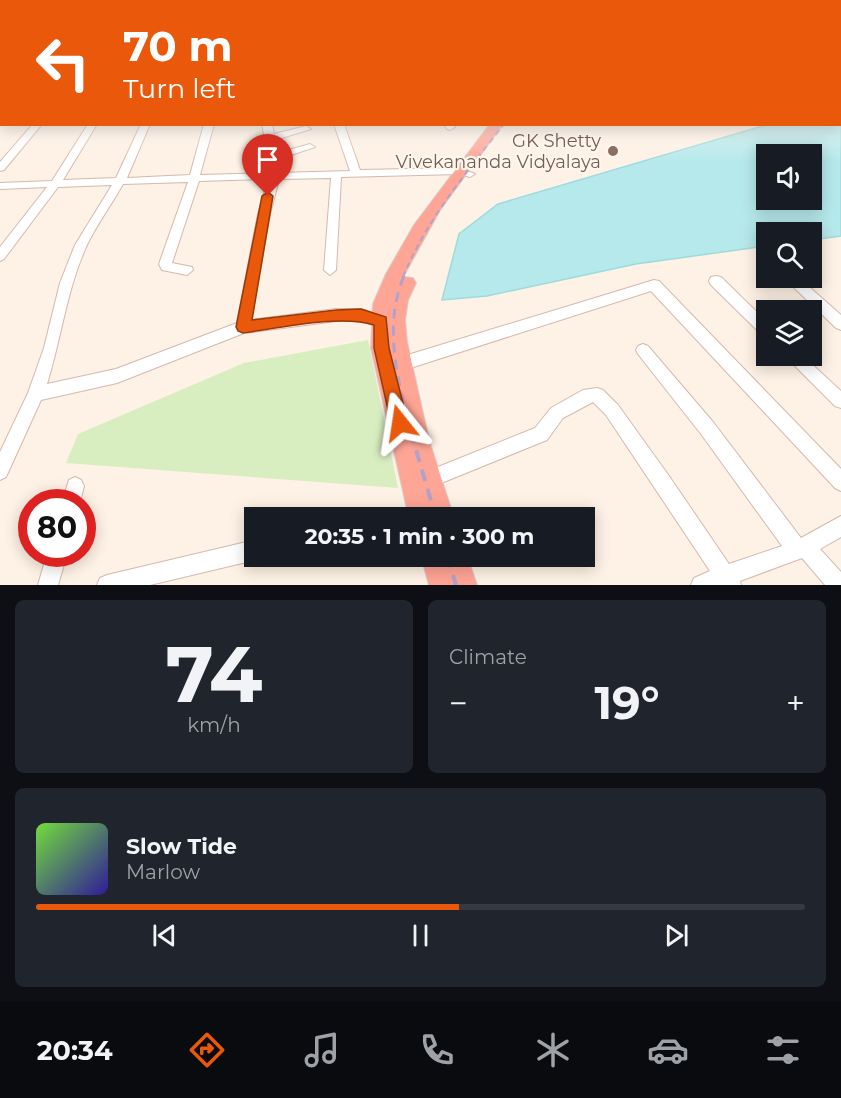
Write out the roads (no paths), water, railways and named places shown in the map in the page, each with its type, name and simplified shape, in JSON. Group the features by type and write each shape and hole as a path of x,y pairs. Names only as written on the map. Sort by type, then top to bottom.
{"highway":[{"path":"420,507 382,348 388,324 418,255 465,173 496,126"},
{"path":"465,173 505,126"},
{"path":"388,324 396,342 417,440 437,507"},
{"path":"438,567 444,585"},
{"path":"456,567 462,585"}],"street":[{"path":"0,168 36,126"},
{"path":"0,256 55,184 92,126"},
{"path":"0,471 36,394 51,348 67,283 81,245 120,181 145,126"},
{"path":"187,270 167,267 165,264 195,178 208,126"},
{"path":"243,327 264,214 274,177 274,157 267,126"},
{"path":"340,126 356,174"},
{"path":"270,138 306,129"},
{"path":"274,157 310,147"},
{"path":"0,186 195,178 465,173"},
{"path":"330,270 336,175"},
{"path":"716,281 756,320"},
{"path":"401,364 654,285 841,482"},
{"path":"802,288 841,323"},
{"path":"36,394 117,376 243,327 336,315 361,315 388,324"},
{"path":"643,350 801,549 839,585"},
{"path":"804,366 841,401"},
{"path":"429,479 541,434 557,413 589,395 597,395 612,410 663,482 727,580"},
{"path":"701,585 727,580 801,549 841,525"},
{"path":"107,585 244,553"},
{"path":"48,585 53,567"}],"water":[{"path":"763,126 841,126 841,236 822,239 822,222 756,222 756,247 636,264 487,296 442,300 459,234 498,204"}],"railway":[{"path":"403,277 435,216 502,126"},
{"path":"404,276 398,293 393,327 398,379 406,414"},
{"path":"405,412 433,507"},
{"path":"450,567 456,585"}],"place":[{"name":"GK Shetty Vivekananda Vidyalaya","path":"613,151"}]}
